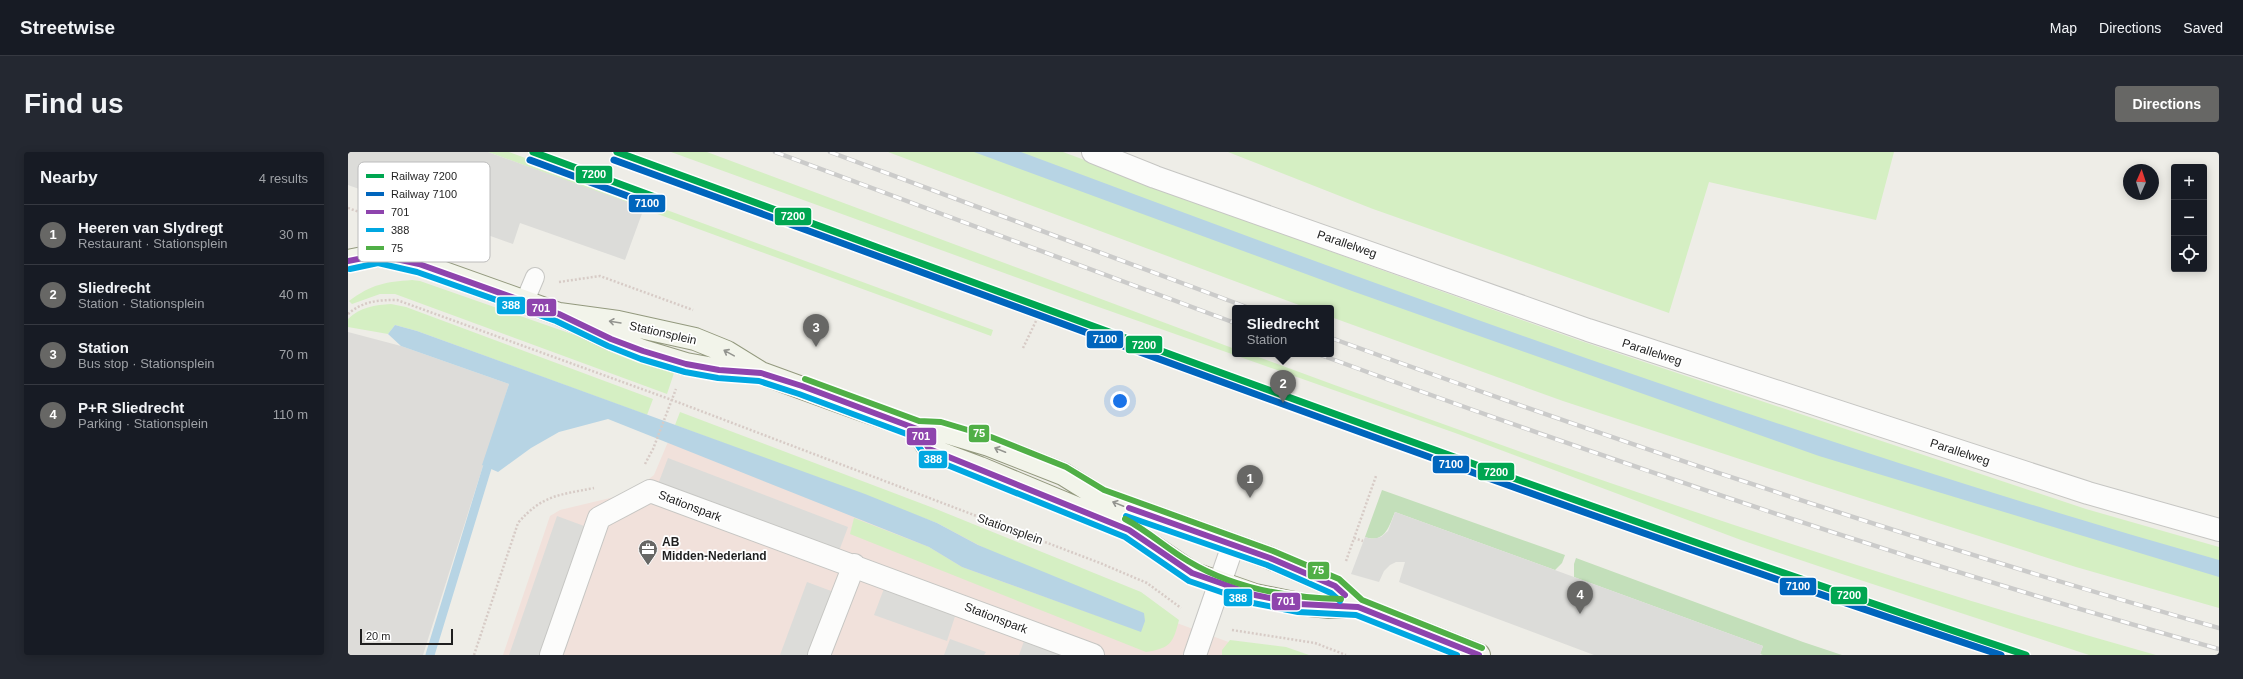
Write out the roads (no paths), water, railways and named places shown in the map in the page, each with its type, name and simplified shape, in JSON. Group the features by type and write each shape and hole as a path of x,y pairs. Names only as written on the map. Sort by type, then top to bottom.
{"main road":[{"name":"Stationsplein","path":"348,261 358,259"},
{"name":"Stationsplein","path":"409,262 559,314 618,322 694,338 727,352 761,373 917,429 939,430 989,445 1063,474 1100,497 1270,558 1337,587 1358,607"},
{"name":"Stationsplein","path":"917,429 929,449 980,468 1129,530 1192,573 1255,594 1299,604 1330,607 1358,607 1479,655"}],"street":[{"name":"Parallelweg","path":"1093,152 1155,177 1588,330 2081,491 2219,530"},
{"name":"Stationspark","path":"551,655 599,518 650,491 724,520 854,565 1093,655"},
{"path":"1195,655 1233,545"},
{"path":"819,655 854,565"}],"lane":[{"path":"524,303 535,277"}],"water":[{"path":"974,152 1021,152 1318,262 1616,368 1916,469 2067,516 2219,560 2219,577 1819,456 1352,291"},
{"path":"395,325 417,331 865,494 937,523 978,545 1144,613 1145,621 1141,632 962,567 929,547 608,419 559,432 531,448 498,472 482,465 509,384 401,346 388,334"}],"waterway":[{"path":"430,655 487,468"}],"railway":[{"path":"775,152 1232,322"},
{"path":"830,152 1241,305"},
{"path":"1334,339 1551,416 1772,491 1995,562 2219,628"},
{"path":"1326,357 1653,473 1879,547 2219,649"}],"rail line":[{"name":"7200","path":"533,152 655,197"},
{"name":"7200","path":"617,152 1496,472 2026,655"},
{"name":"7100","path":"530,160 652,205"},
{"name":"7100","path":"614,160 1479,475 2001,655"}],"place":[{"name":"Station","path":"816,347"},
{"name":"Sliedrecht","path":"1283,403"},
{"name":"Heeren van Slydregt","path":"1250,498"},
{"name":"AB Midden-Nederland","path":"648,566"},
{"name":"P+R Sliedrecht","path":"1580,614"}]}
